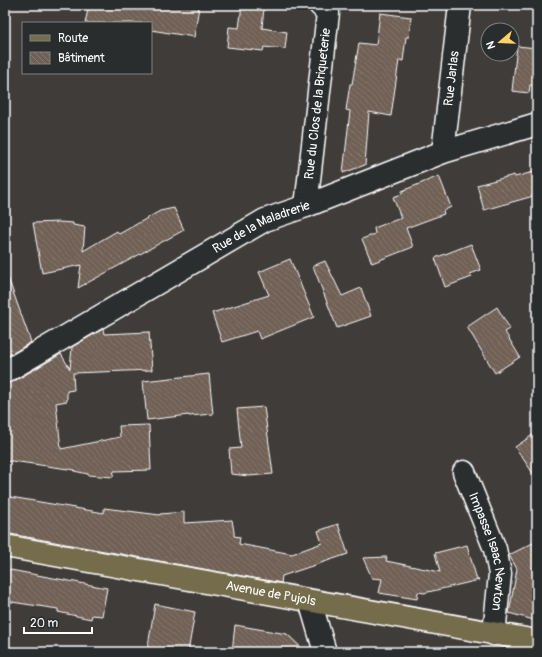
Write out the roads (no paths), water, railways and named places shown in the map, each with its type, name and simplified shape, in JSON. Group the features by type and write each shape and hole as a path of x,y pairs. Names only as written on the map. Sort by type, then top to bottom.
{"main road":[{"name":"Avenue de Pujols","path":"5,546 310,601 507,641 537,641"}],"street":[{"name":"Rue du Clos de la Briqueterie","path":"306,206 328,13 320,5"},
{"name":"Rue Jarlas","path":"443,152 460,5"},
{"name":"Rue de la Maladrerie","path":"5,372 265,220 306,206 443,152 537,124"},
{"name":"Impasse Isaac Newton","path":"464,472 494,549 500,574 507,641"},
{"path":"310,601 325,652"}]}
